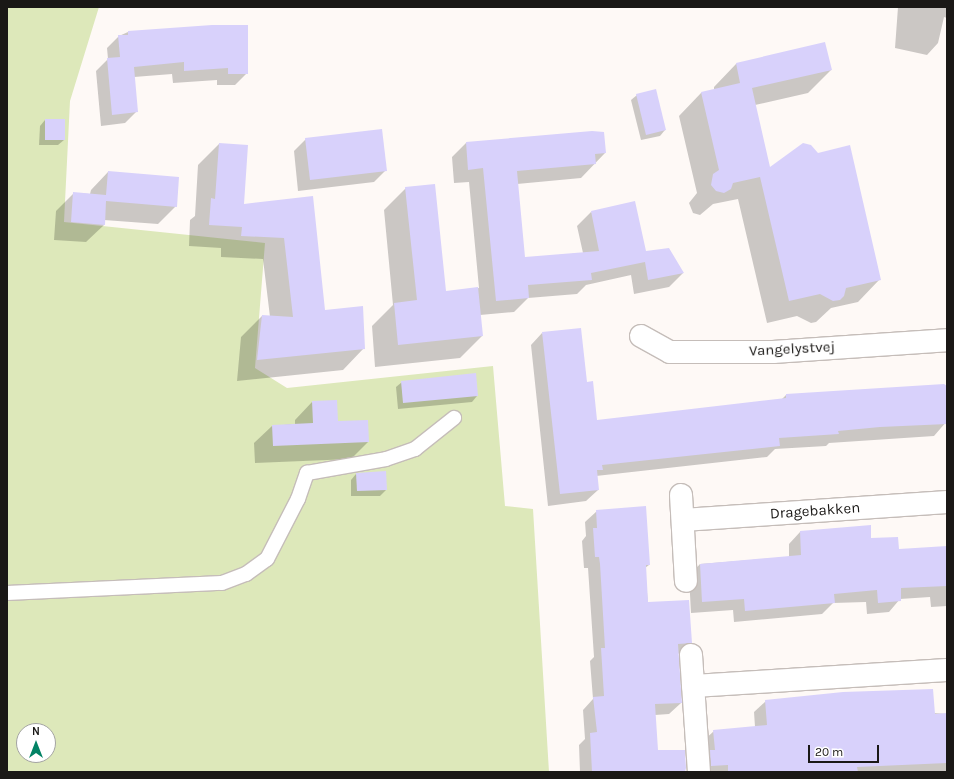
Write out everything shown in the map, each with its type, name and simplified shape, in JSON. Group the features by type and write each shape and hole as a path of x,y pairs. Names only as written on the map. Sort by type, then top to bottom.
{"street":[{"name":"Vangelystvej","path":"641,336 670,352 773,352 947,340"},
{"path":"681,495 686,580"},
{"name":"Dragebakken","path":"683,520 947,502"},
{"path":"691,655 699,772"},
{"path":"693,686 947,670"}],"lane":[{"path":"7,593 222,583 246,574 267,559 298,499 307,473 386,459 415,449 454,418"}],"green space":[{"path":"7,7 99,7 70,101 64,222 265,243 255,368 287,388 493,366 505,506 533,509 549,772 7,772"}],"building":[{"path":"212,25 248,25 248,74 228,74 228,68 184,71 184,62 134,67 138,112 112,115 107,58 120,57 118,35 128,35 128,31"},
{"path":"825,42 832,70 752,88 770,167 803,143 811,145 818,153 850,145 881,280 846,288 844,296 840,300 833,301 820,294 789,301 760,177 733,183 731,189 724,193 716,191 711,185 713,174 719,170 701,92 740,83 736,63"},
{"path":"656,89 666,130 646,135 636,94"},
{"path":"45,119 65,119 65,140 45,140"},
{"path":"382,129 387,171 310,180 305,138"},
{"path":"592,131 604,132 606,153 595,154 596,164 517,171 525,257 599,251 591,211 635,201 646,251 669,248 684,273 648,280 645,262 591,273 592,280 528,285 529,298 496,301 483,168 468,170 466,142"},
{"path":"219,143 248,145 244,204 313,196 325,310 363,306 365,349 257,360 262,315 293,317 284,238 241,236 242,227 209,225 211,198 215,199"},
{"path":"108,171 179,177 177,207 106,201 105,225 71,222 73,192 106,195"},
{"path":"435,184 446,291 478,287 483,336 398,345 394,303 417,300 405,187"},
{"path":"581,328 587,382 593,381 597,420 786,398 786,394 944,384 947,386 947,424 880,427 838,431 839,434 779,438 780,446 602,465 603,470 597,470 599,490 560,494 542,332"},
{"path":"476,373 478,396 403,403 401,381"},
{"path":"337,400 338,421 368,420 369,442 273,446 272,425 313,423 312,401"},
{"path":"386,471 387,490 357,491 356,473"},
{"path":"646,506 650,565 646,565 648,602 689,600 692,643 678,644 682,703 655,704 658,750 685,750 686,768 685,772 592,772 590,733 597,732 593,697 604,696 601,648 605,648 600,564 599,557 595,557 593,528 597,528 596,510"},
{"path":"871,525 871,538 898,537 899,549 947,546 947,586 901,588 901,601 878,603 877,590 834,594 835,603 745,611 744,599 702,602 700,564 801,555 800,531"},
{"path":"933,689 935,714 947,713 947,763 857,767 858,772 728,772 728,765 711,766 710,750 715,750 713,730 767,725 765,700 843,692"}]}
